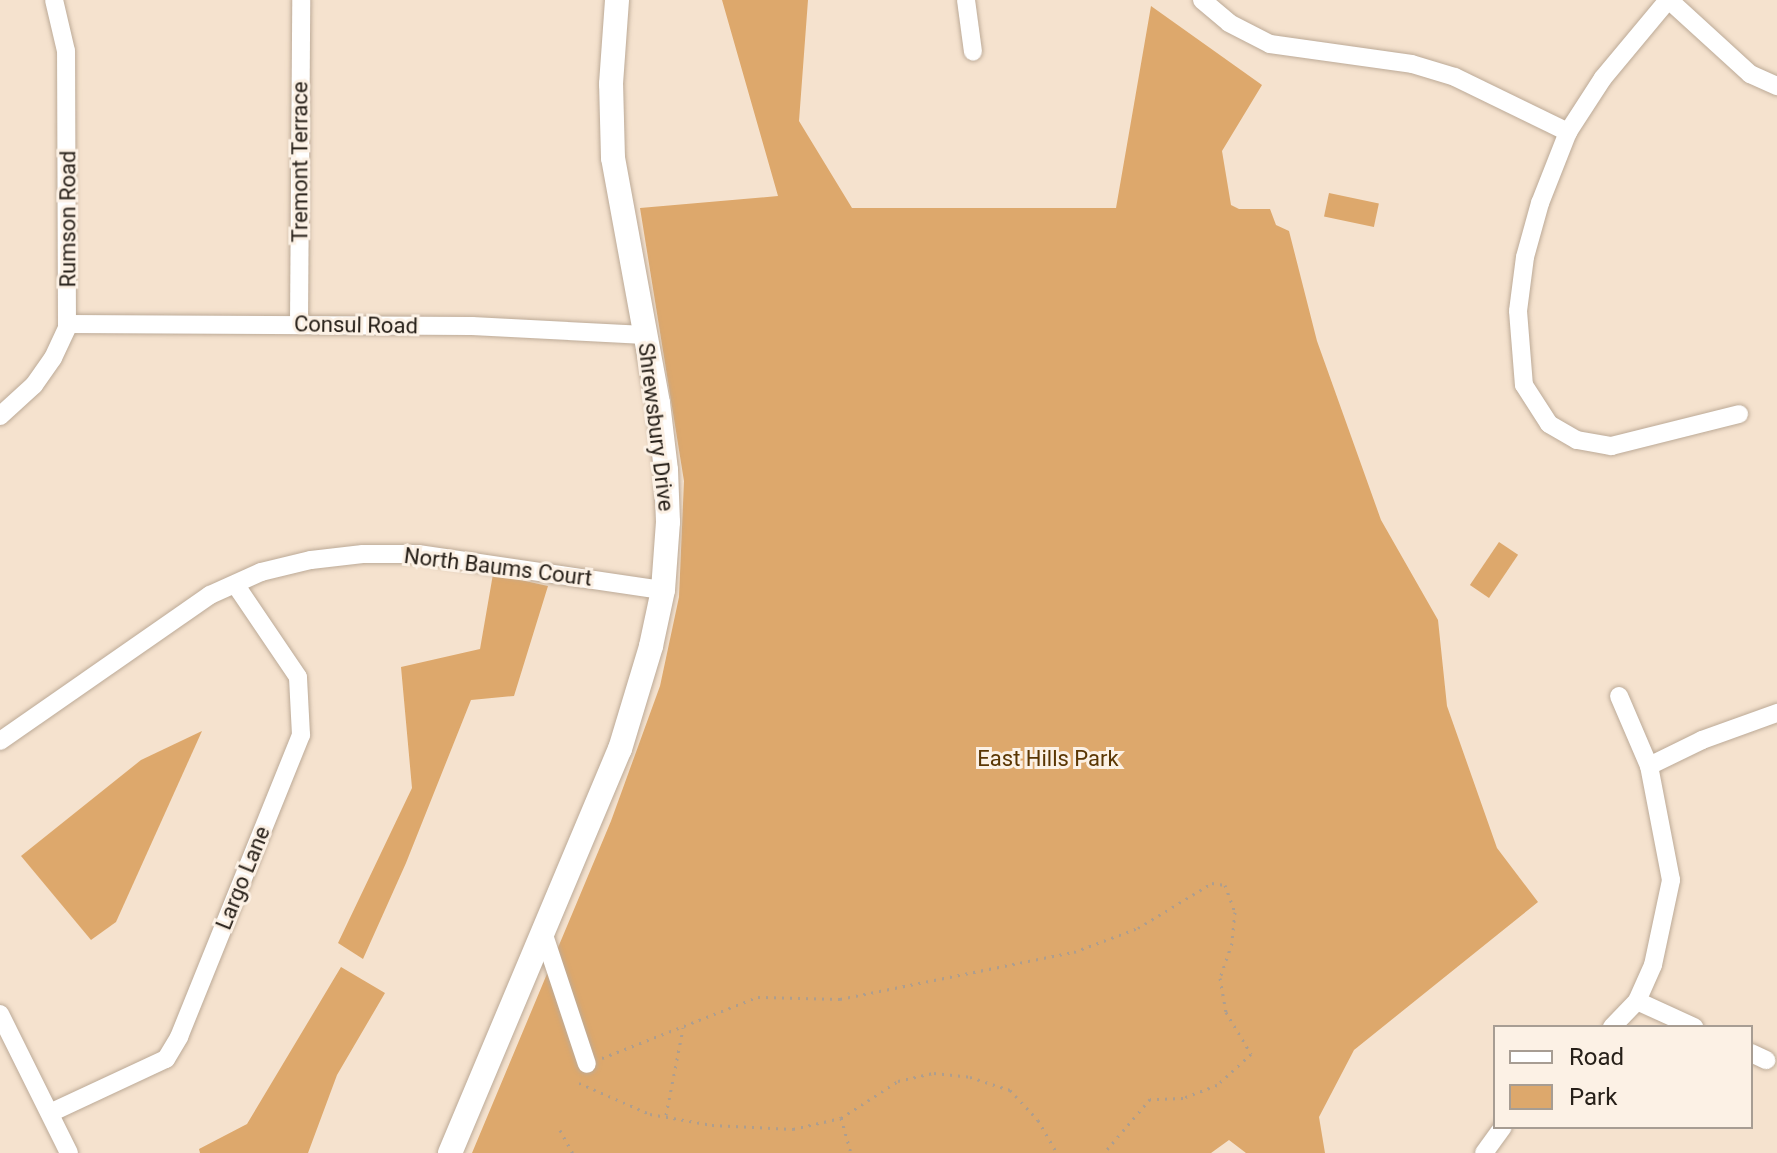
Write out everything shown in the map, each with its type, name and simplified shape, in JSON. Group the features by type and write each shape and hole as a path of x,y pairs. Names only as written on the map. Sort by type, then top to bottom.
{"main road":[{"name":"Shrewsbury Drive","path":"450,1153 620,749 651,646 663,590 668,522 666,470 613,158 611,84 617,0"}],"street":[{"name":"Rumson Road","path":"0,416 34,385 63,340 67,324 66,51 54,0"},
{"name":"Tremont Terrace","path":"299,324 301,0"},
{"path":"966,0 973,52"},
{"path":"1202,0 1229,23 1270,44 1412,64 1455,77 1568,132"},
{"path":"1739,414 1611,446 1577,440 1549,424 1524,385 1518,311 1525,257 1540,203 1568,132 1603,78 1668,0 1750,74 1777,86"},
{"name":"Consul Road","path":"67,324 472,326 645,335"},
{"name":"North Baums Court","path":"0,741 210,595 261,572 311,560 363,554 418,554 663,590"},
{"name":"Largo Lane","path":"50,1113 166,1059 179,1037 301,735 298,677 235,584"},
{"path":"1614,1025 1637,1001 1653,965 1671,880 1649,766 1619,696"},
{"path":"1649,766 1702,740 1777,713"},
{"path":"542,929 587,1064"},
{"path":"1637,1001 1690,1025"},
{"path":"0,1014 69,1153"},
{"path":"1484,1153 1502,1129"}],"path":[{"path":"587,1064 758,997 840,999 1074,952 1138,928 1212,883 1225,885 1235,912 1232,943 1220,978 1226,1012 1251,1054 1217,1085 1183,1098 1150,1099 1104,1153"},
{"path":"666,1117 683,1028"},
{"path":"579,1083 650,1114 712,1125 793,1129 841,1118 898,1081 934,1073 970,1077 1010,1090 1038,1120 1057,1153"},
{"path":"841,1118 851,1153"},
{"path":"560,1130 573,1153"}],"green space":[{"name":"East Hills Park","path":"722,0 808,0 799,121 852,208 1116,208 1151,6 1262,85 1222,151 1231,205 1239,209 1270,209 1276,225 1289,231 1317,341 1381,520 1438,620 1447,706 1497,848 1538,902 1354,1050 1319,1117 1325,1153 1246,1153 1229,1140 1211,1153 472,1153 611,821 660,686 679,597 684,481 640,208 778,196"},
{"path":"1329,193 1379,204 1374,227 1324,216"},
{"path":"1499,542 1518,555 1489,598 1470,585"},
{"path":"493,574 548,586 514,696 471,700 406,863 363,959 338,943 412,788 401,667 480,649"},
{"path":"202,731 116,922 91,940 21,856 141,760"},
{"path":"341,967 385,993 337,1075 308,1153 200,1153 199,1149 247,1124"}]}
